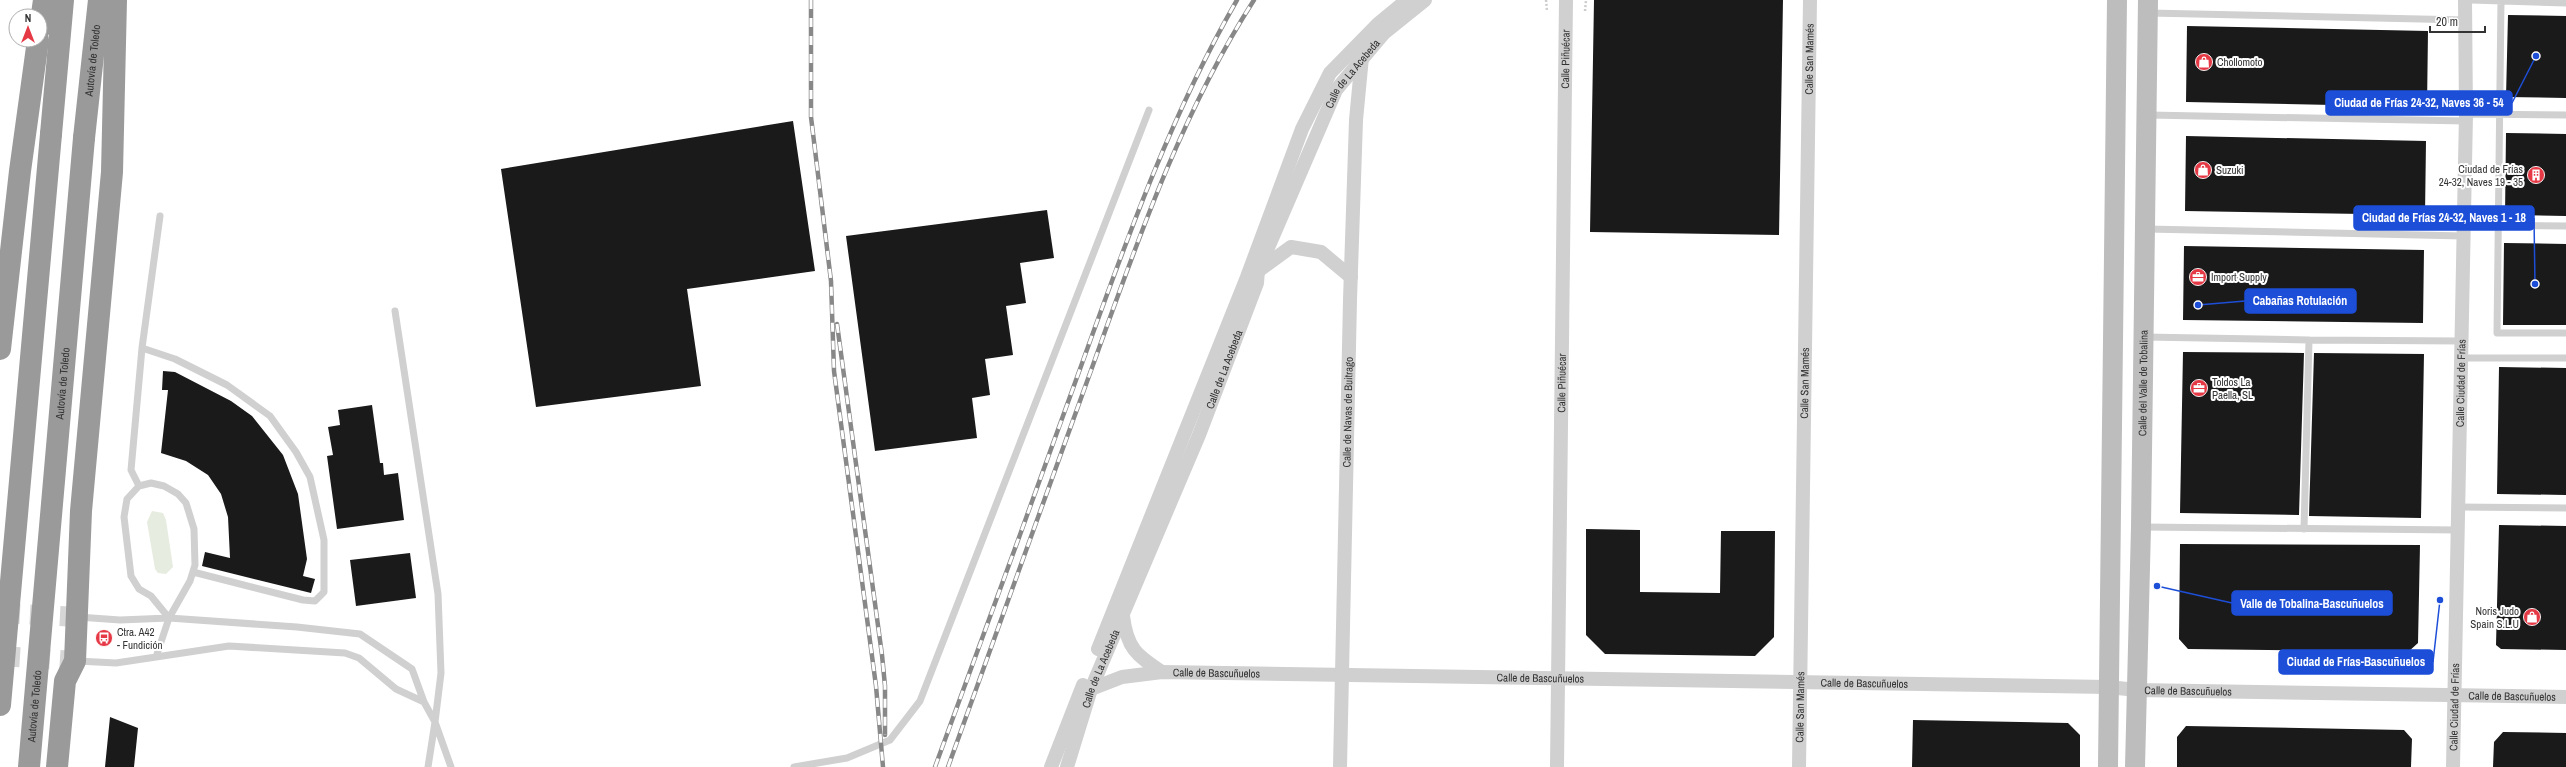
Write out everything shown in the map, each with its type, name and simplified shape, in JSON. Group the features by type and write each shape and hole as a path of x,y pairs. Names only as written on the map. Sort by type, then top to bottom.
{"highway":[{"path":"0,705 64,0"},
{"name":"Autovía de Toledo","path":"29,767 84,138 99,0"},
{"path":"57,767 65,681 75,661 78,617 76,595 81,511 112,172 116,0"},
{"path":"0,348 19,179 37,48"}],"main road":[{"path":"2108,767 2117,0"},
{"name":"Calle del Valle de Tobalina","path":"2136,767 2144,337 2148,7"}],"street":[{"name":"Calle de La Acebeda","path":"1051,767 1241,292 1302,129 1330,73 1378,24 1406,0"},
{"name":"Calle de La Acebeda","path":"1067,767 1091,690 1199,435 1257,283 1258,271 1336,90 1362,57 1384,33 1425,0"},
{"name":"Calle Piñuécar","path":"1557,767 1566,0"},
{"name":"Calle San Mamés","path":"1799,767 1810,0"},
{"name":"Calle Ciudad de Frías","path":"2453,767 2466,117 2465,0"},
{"name":"Calle de Navas de Buitrago","path":"1340,767 1351,277 1356,120 1362,57"},
{"path":"1258,271 1291,247 1321,252 1351,277"},
{"name":"Calle de Bascuñuelos","path":"1122,614 1125,636 1136,656 1162,672"},
{"name":"Calle de Bascuñuelos","path":"1091,690 1122,677 1162,672 2108,687 2137,690 2566,697"}],"lane":[{"path":"2471,0 2566,3"},
{"path":"2501,1 2497,333 2566,333"},
{"path":"2148,7 2465,20"},
{"path":"794,767 847,758 890,740 920,701 1149,110"},
{"path":"2146,115 2466,117 2500,114 2566,115"},
{"path":"139,486 131,470 142,348 160,216"},
{"path":"2145,229 2464,230 2498,226 2566,226"},
{"path":"395,311 438,594 441,673 428,767"},
{"path":"2144,337 2462,341"},
{"path":"2304,529 2309,340"},
{"path":"142,348 175,359 227,385 270,416 296,452 310,477 324,540 324,592 315,601 303,600 193,572"},
{"path":"2461,358 2566,358"},
{"path":"156,657 170,618 193,572 195,565 194,529 186,504 178,494 164,486 151,483 139,486 127,499 124,517 131,576 139,589 151,596 170,618"},
{"path":"2458,507 2566,508"},
{"path":"2141,527 2458,530"},
{"path":"78,617 120,620 170,618 297,627 360,634 412,669 424,702 435,722 451,767"},
{"path":"75,661 116,663 229,646 345,653 359,658 396,690 424,702"}],"path":[{"path":"1546,0 1546,11"},
{"path":"1585,11 1586,0"}],"shaded area":[{"path":"152,511 163,513 166,520 173,567 166,574 158,573 155,569 147,522"}],"building":[{"path":"1594,0 1783,0 1779,235 1590,232"},
{"path":"2508,15 2566,16 2566,98 2506,97"},
{"path":"2187,26 2428,31 2427,107 2186,102"},
{"path":"793,121 815,271 687,289 701,386 536,407 501,169"},
{"name":"Ciudad de Frías 24-32, Naves 19 - 35","path":"2506,133 2566,134 2566,216 2505,215"},
{"path":"2186,136 2426,141 2425,215 2185,211"},
{"path":"1047,210 1054,258 1020,263 1026,303 1006,306 1013,355 985,359 990,395 972,398 977,438 875,451 846,236"},
{"path":"2504,243 2566,244 2566,325 2503,325"},
{"path":"2184,246 2424,250 2423,323 2183,320"},
{"path":"2183,352 2304,353 2299,515 2180,513"},
{"path":"2314,353 2424,354 2421,518 2309,516"},
{"path":"2499,367 2566,368 2566,495 2497,494"},
{"path":"163,371 175,372 231,401 252,416 283,455 298,494 307,559 303,576 315,579 311,593 202,566 205,552 230,558 228,517 221,494 208,475 186,461 161,453 168,390 162,390"},
{"path":"372,405 380,463 383,463 384,475 398,473 404,520 337,529 327,456 333,455 328,427 340,425 338,410"},
{"path":"2499,525 2566,526 2566,650 2501,649 2496,645"},
{"path":"1586,529 1640,530 1640,592 1720,593 1721,531 1775,531 1774,637 1755,656 1605,654 1586,635"},
{"path":"2180,544 2420,545 2418,643 2408,652 2188,649 2179,639"},
{"path":"410,553 416,598 356,606 350,560"},
{"path":"110,717 138,728 134,767 105,767"},
{"path":"1913,720 2068,723 2080,735 2080,767 1912,767"},
{"path":"2186,726 2404,730 2412,739 2411,767 2177,767 2177,737"},
{"path":"2503,732 2566,733 2566,767 2493,767 2494,742"}],"tunnel":[{"path":"0,613 78,617"},
{"path":"0,656 75,661"}],"railway":[{"path":"811,0 811,117 831,281 834,371 876,686 883,767"},
{"path":"935,767 1114,275 1150,181 1191,89 1237,0"},
{"path":"948,767 1124,279 1161,183 1203,89 1254,0"},
{"path":"837,324 882,655 885,686 885,735"}],"place":[{"name":"Ciudad de Frías 24-32, Naves 36 - 54","path":"2536,56"},
{"name":"Chollomoto","path":"2204,62"},
{"name":"Suzuki","path":"2203,170"},
{"name":"Ciudad de Frías 24-32, Naves 19 - 35","path":"2536,175"},
{"name":"Import Supply","path":"2198,277"},
{"name":"Ciudad de Frías 24-32, Naves 1 - 18","path":"2535,284"},
{"name":"Cabañas Rotulación","path":"2198,305"},
{"name":"Toldos La Paella, SL","path":"2199,388"},
{"name":"Valle de Tobalina-Bascuñuelos","path":"2157,586"},
{"name":"Ciudad de Frías-Bascuñuelos","path":"2440,600"},
{"name":"Noris Judo Spain S.L.U","path":"2532,617"},
{"name":"Ctra. A42 - Fundición","path":"104,638"}]}
